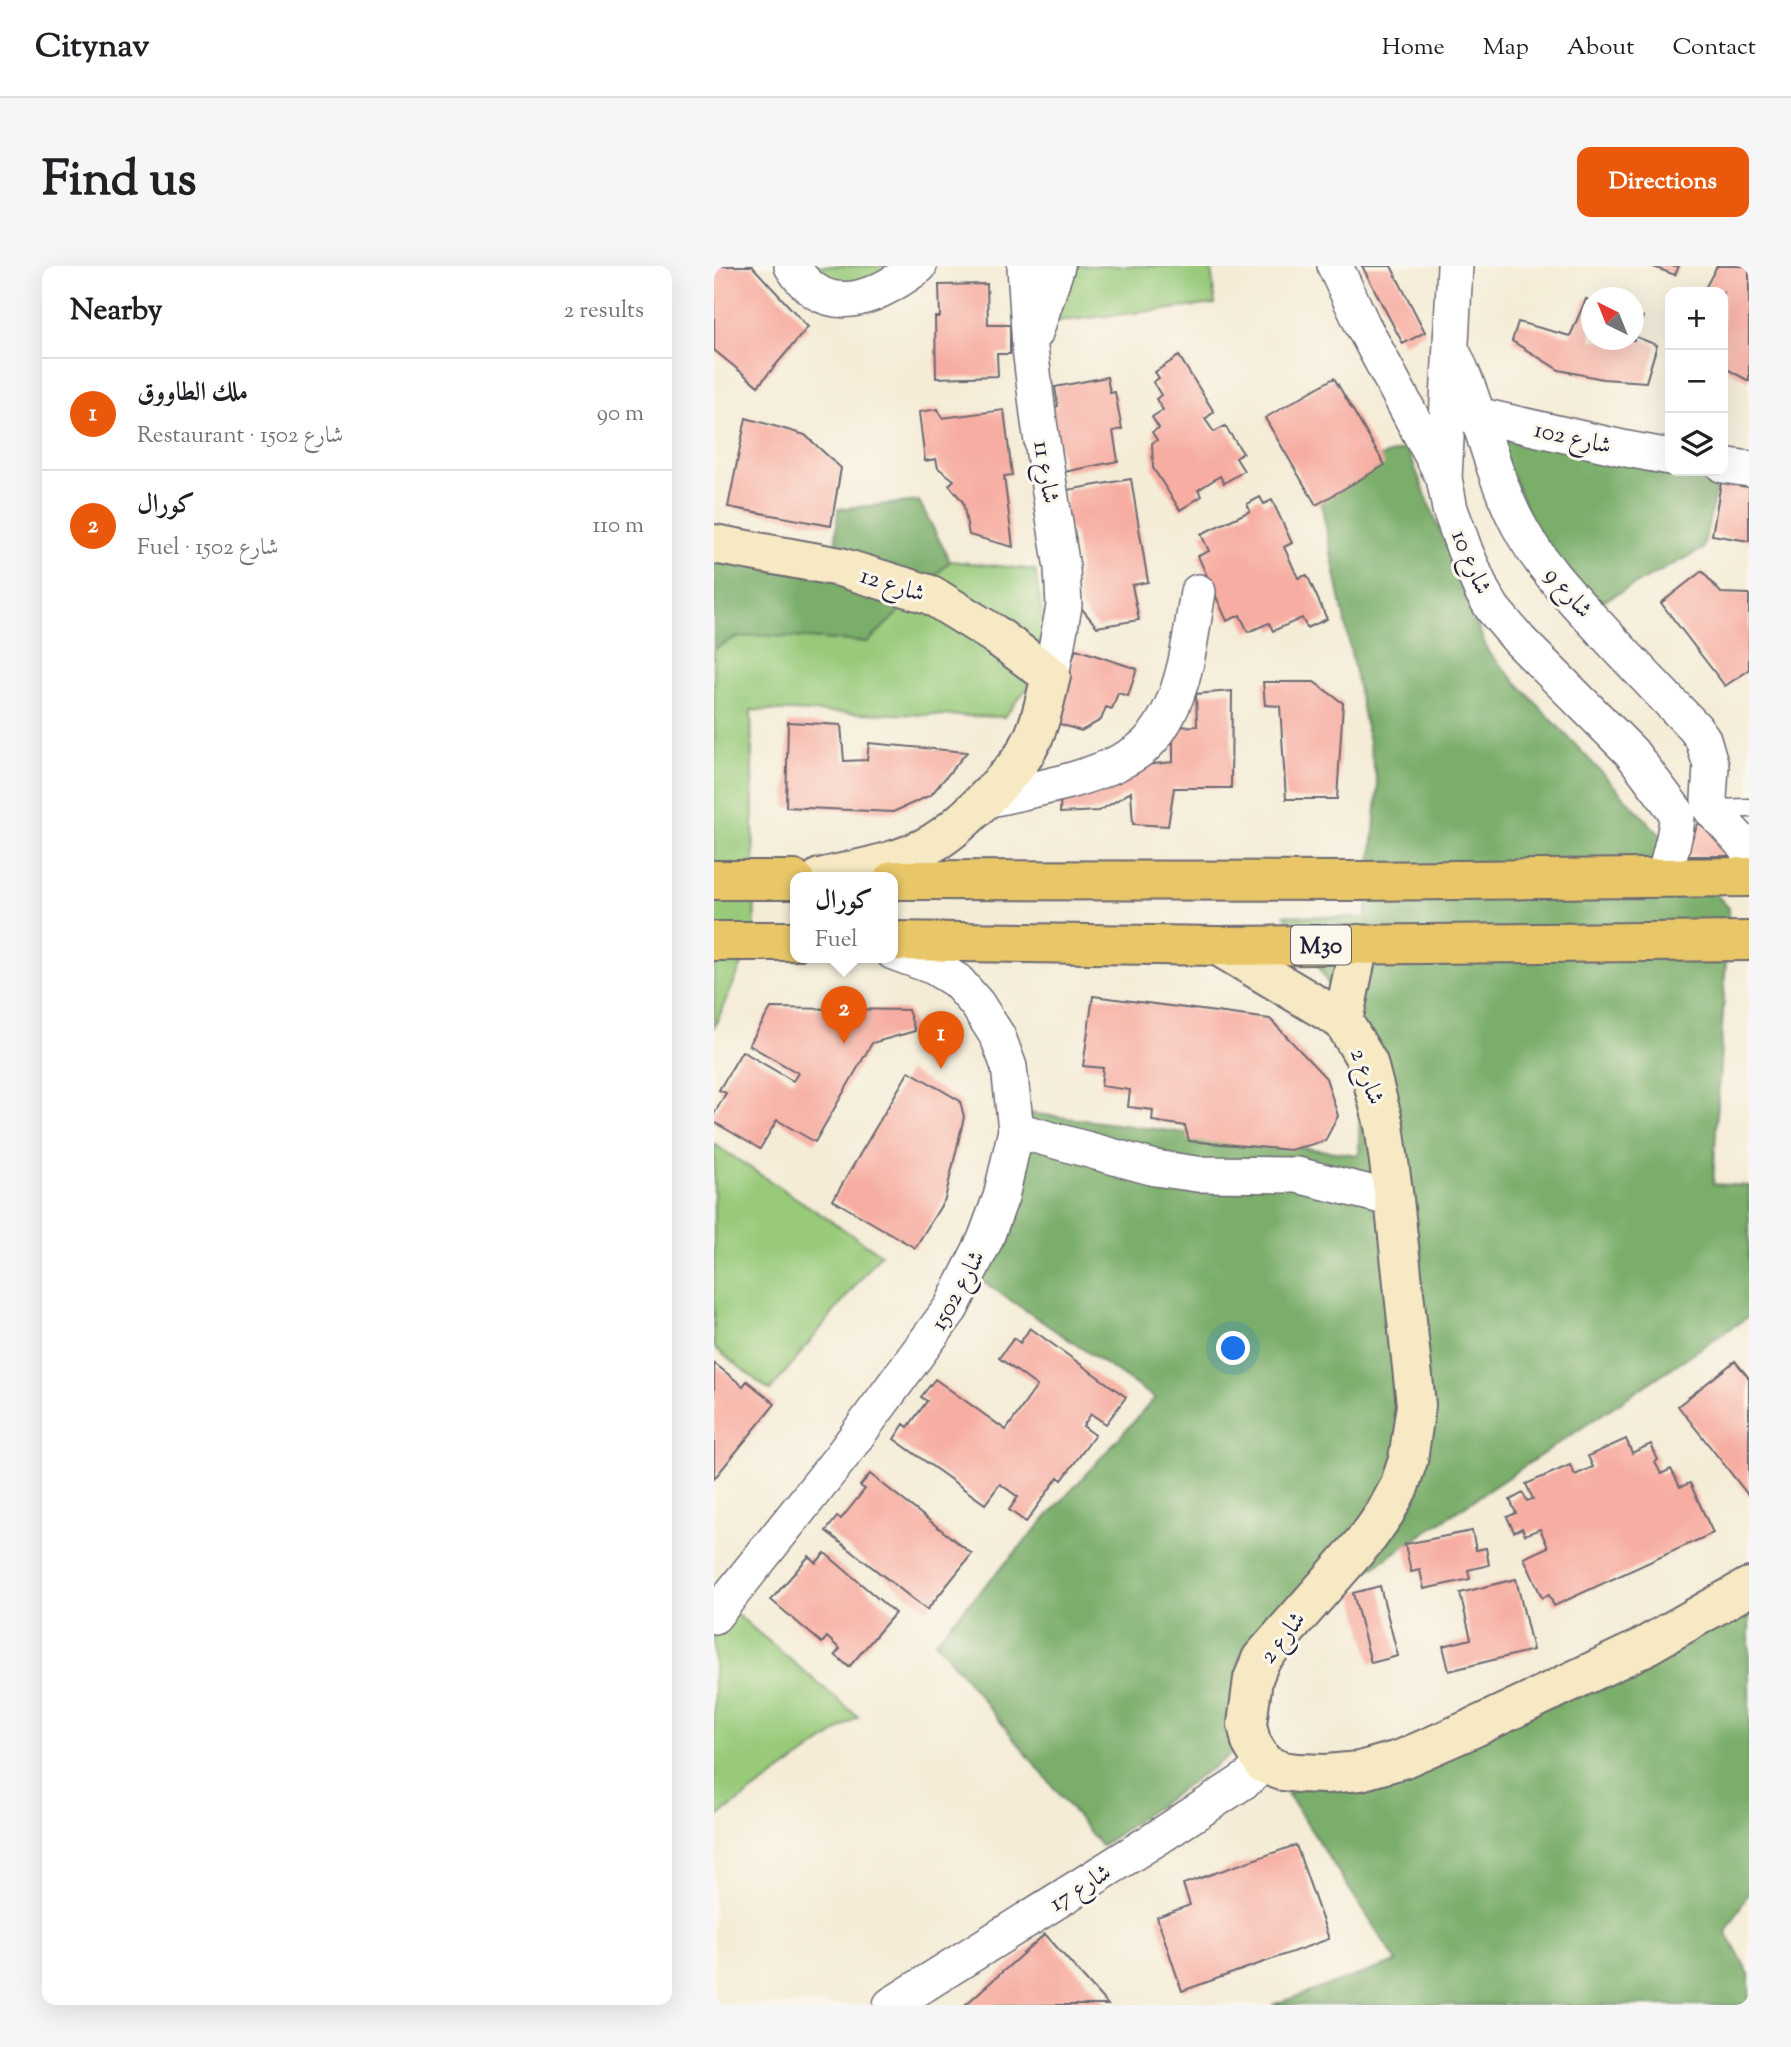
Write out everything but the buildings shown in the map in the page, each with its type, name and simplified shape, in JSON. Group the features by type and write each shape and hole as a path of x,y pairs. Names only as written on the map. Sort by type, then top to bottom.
{"highway":[{"path":"898,880 1356,881 1749,877"},
{"path":"714,880 790,880"},
{"path":"714,941 790,941"},
{"name":"M30","path":"898,941 1219,946 1749,941"}],"street":[{"path":"792,266 810,288 821,296 836,300 872,295 894,285 919,266"},
{"name":"شارع 11","path":"1025,266 1030,348 1063,581 1064,606 1051,676"},
{"path":"1030,348 1057,266"},
{"name":"شارع 10","path":"1335,266 1363,326 1444,478 1450,509 1465,551 1493,609 1520,641 1631,752 1677,813"},
{"path":"1444,478 1455,281"},
{"name":"شارع 9","path":"1452,351 1464,374 1499,480 1517,523 1560,586 1703,739 1711,766 1709,799 1712,809"},
{"name":"شارع 102","path":"1477,415 1665,456"},
{"path":"1728,466 1749,469"},
{"name":"شارع 12","path":"714,544 840,567 931,595 994,634 1051,676"},
{"path":"985,800 1045,788 1119,763 1139,751 1167,716 1177,694 1198,592"},
{"path":"844,872 889,861 933,843 985,800 1028,748 1042,712 1051,676"},
{"path":"1712,809 1749,850"},
{"path":"1666,877 1678,821 1677,813"},
{"name":"شارع 2","path":"1343,1021 1359,944"},
{"name":"شارع 2","path":"1219,946 1343,1021 1358,1043 1374,1081 1384,1125 1416,1405 1410,1448 1399,1487 1377,1525 1261,1659 1253,1679 1247,1724 1251,1742 1264,1764"},
{"name":"شارع 1502","path":"714,1616 834,1467 951,1308 985,1240 1001,1197 1016,1130 1009,1067 999,1037 977,1004 957,981 934,967 898,954"},
{"path":"1016,1130 1155,1168 1197,1174 1297,1175 1394,1199"},
{"path":"1264,1764 1290,1772 1326,1774 1360,1771 1402,1759 1640,1649 1749,1587"},
{"name":"شارع 17","path":"891,2005 1157,1838 1247,1779 1264,1764"}],"lane":[{"path":"1677,813 1749,808"}],"green space":[{"path":"798,266 931,266 830,304"},
{"path":"1058,266 1211,266 1215,304 1041,323"},
{"path":"1489,417 1665,470 1665,476 1718,476 1703,549 1586,610 1536,534"},
{"path":"1407,448 1488,652 1729,908 1713,1184 1749,1186 1749,1316 1351,1582 1298,1629 1237,1750 1101,1846 935,1641 1155,1398 966,1270 1021,1112 1359,1155 1360,1093 1336,999 1305,941 1284,915 1366,918 1378,787 1316,478"},
{"path":"919,501 950,561 868,642 759,635 734,638 714,649 714,546 835,555 838,509"},
{"path":"950,561 1035,570 1046,641 1032,682 1004,717 751,710 755,934 714,1028 714,649 734,638 759,635 868,642"},
{"path":"714,1144 881,1254 770,1391 714,1347"},
{"path":"714,1595 858,1717 714,1819"},
{"path":"1749,1602 1749,1892 1726,1932 1749,1974 1749,2005 1272,2005 1397,1962 1287,1793 1542,1706"}],"place":[{"name":"كورال","path":"844,1044"},
{"name":"ملك الطاووق","path":"941,1069"}]}
